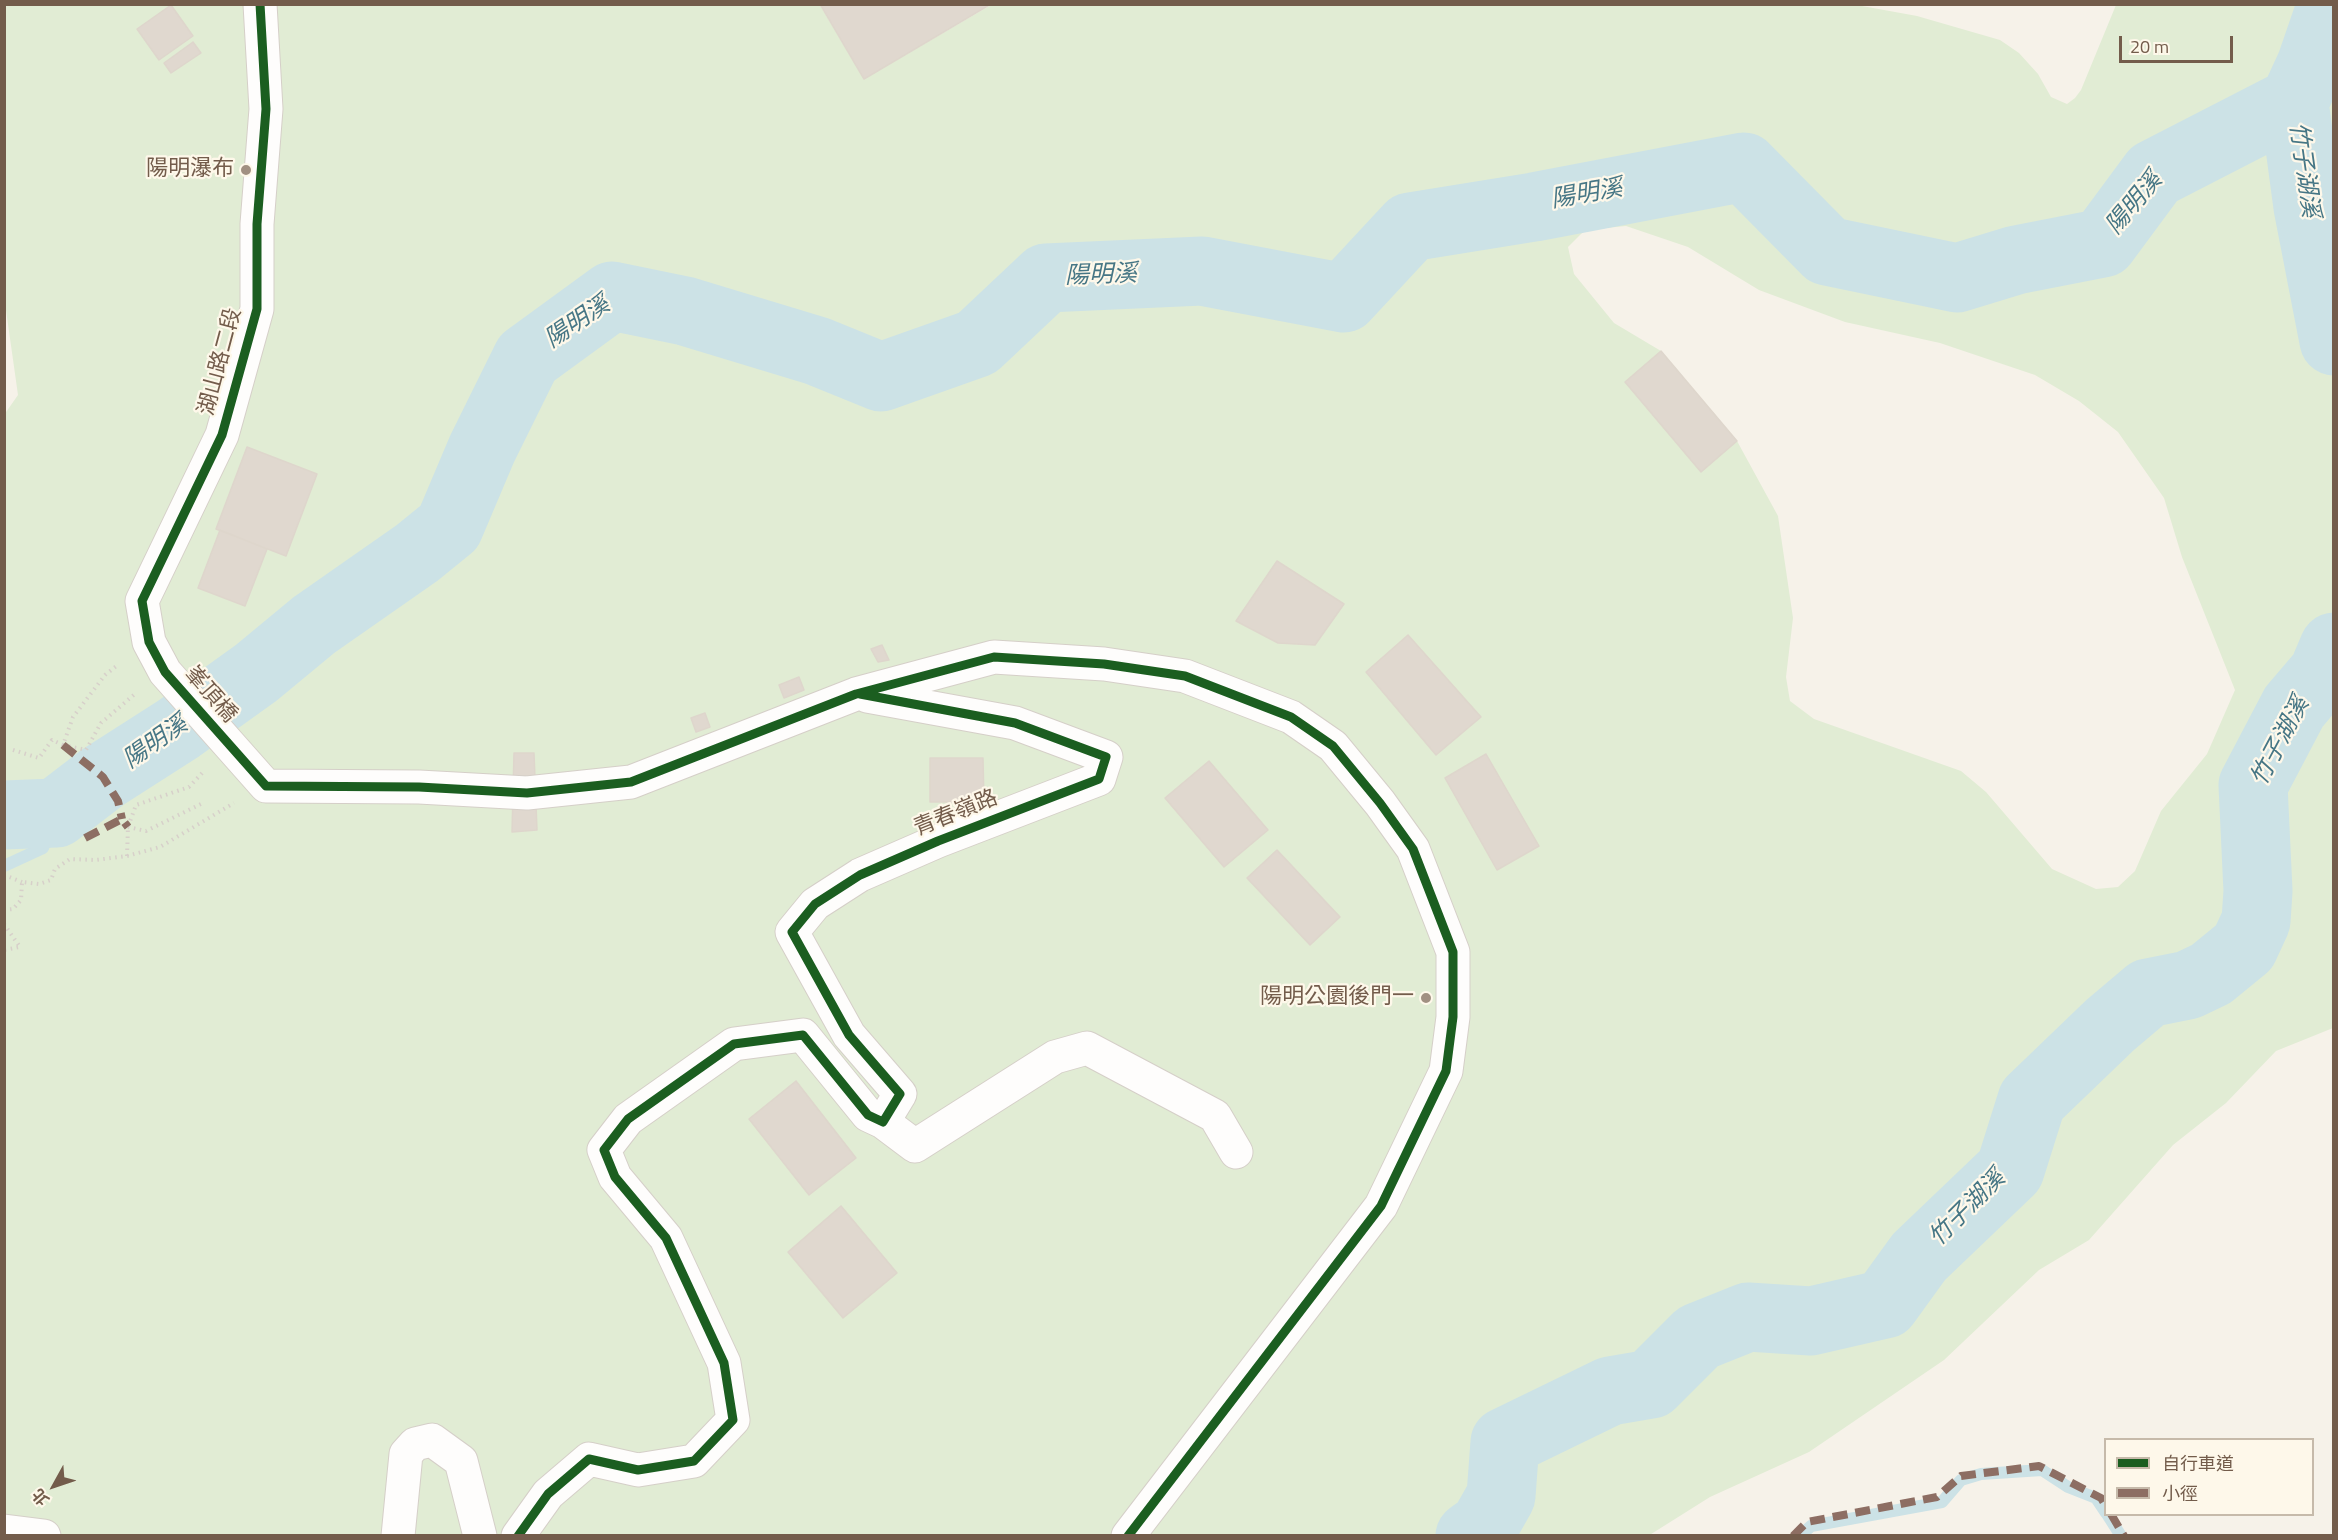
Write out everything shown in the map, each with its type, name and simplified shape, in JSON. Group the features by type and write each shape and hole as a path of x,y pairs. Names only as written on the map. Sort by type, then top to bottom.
{"street":[{"name":"湖山路二段","path":"153,681 142,601 222,435 257,309 257,224 266,109 260,4"},
{"path":"266,786 419,787 527,794 631,782 856,694 994,657 1104,664 1185,676 1291,717 1333,746 1380,803 1413,849 1453,952 1453,1017 1446,1071 1381,1206 1128,1536"},
{"name":"峯頂橋","path":"153,681 217,756 266,786"},
{"name":"青春嶺路","path":"856,694 1015,723 1106,757 1099,779 938,841 860,875 815,904 792,932 849,1035 900,1094 883,1122"},
{"path":"518,1536 548,1494 589,1459 638,1470 694,1461 733,1420 724,1363 666,1238 615,1177 604,1150 627,1119 734,1044 803,1035 868,1114 883,1122 915,1146 1055,1057 1087,1048 1215,1116 1236,1152"},
{"path":"398,1536 406,1454 415,1444 432,1440 461,1461 480,1536"},
{"path":"4,1531 44,1536"}],"path":[{"path":"63,745 73,717 105,675 149,642"},
{"path":"13,750 39,758 52,740 86,750 101,723 153,681"},
{"path":"127,856 128,827 136,805 189,787 217,756"},
{"path":"5,875 22,882 39,884 51,880 55,869 70,859 96,860 127,856 160,847 236,801 266,786"},
{"path":"128,827 146,831 203,803"},
{"path":"4,910 13,909 21,900 22,882"},
{"path":"4,924 20,946 4,950"}],"green space":[{"path":"1851,4 1917,16 2000,40 2019,53 2038,74 2051,97 2067,104 2081,90 2116,5 2333,5 2333,1028 2276,1051 2226,1103 2173,1145 2089,1240 2039,1270 1944,1360 1809,1452 1710,1497 1648,1536 5,1536 4,415 18,395 4,296 5,5 820,5 864,79 991,5","holes":["1626,226 1688,247 1759,290 1845,322 1940,343 2035,375 2079,401 2118,432 2164,498 2182,557 2235,690 2207,754 2161,811 2135,871 2118,887 2096,889 2052,869 1986,792 1961,771 1814,719 1790,701 1786,677 1793,618 1778,516 1737,441 1661,351 1614,323 1574,274 1568,247 1585,230"]}],"building":[{"path":"820,4 991,4 864,79"},
{"path":"171,5 193,36 159,60 137,29"},
{"path":"193,42 201,53 171,73 164,63"},
{"path":"1661,351 1737,441 1701,472 1625,382"},
{"path":"247,447 317,474 286,556 216,529"},
{"path":"220,530 267,549 245,606 198,588"},
{"path":"1277,561 1344,604 1315,645 1278,643 1236,621"},
{"path":"1408,635 1481,717 1436,755 1366,672"},
{"path":"882,645 889,660 878,662 871,649"},
{"path":"799,677 804,690 784,698 779,685"},
{"path":"705,713 710,727 696,732 691,718"},
{"path":"514,753 534,753 537,830 512,832"},
{"path":"1486,754 1539,846 1497,870 1445,778"},
{"path":"930,758 983,758 984,802 930,802"},
{"path":"1209,761 1268,830 1224,867 1165,798"},
{"path":"1277,850 1340,917 1310,945 1247,878"},
{"path":"796,1081 856,1158 809,1195 749,1119"},
{"path":"841,1206 897,1273 843,1318 788,1252"}],"waterway":[{"name":"竹子湖溪","path":"2332,4 2311,65 2294,102 2308,207 2334,341"},
{"name":"陽明溪","path":"4,815 56,813 103,777 178,729 256,673 314,625 417,553 449,527 482,449 527,358 612,296 685,311 817,351 881,377 977,343 1046,278 1202,271 1344,298 1410,227 1534,207 1744,167 1827,251 1957,278 2016,260 2103,243 2154,174 2294,102"},
{"name":"竹子湖溪","path":"1470,1536 1484,1526 1501,1496 1505,1442 1610,1391 1651,1384 1698,1337 1748,1317 1811,1321 1885,1304 1919,1257 2010,1170 2032,1100 2109,1026 2148,993 2188,985 2211,974 2244,947 2256,921 2258,891 2253,785 2294,707 2323,673 2334,647"},
{"path":"4,866 43,848 56,813"},
{"path":"1800,1536 1811,1526 1942,1502 1961,1480 1981,1474 2042,1470 2068,1487 2096,1498 2104,1510"},
{"path":"2108,1516 2121,1536"}],"marked path":[{"path":"63,745 103,777 118,801 122,819"},
{"path":"85,838 122,819 128,827"},
{"path":"1793,1536 1807,1522 1937,1497 1961,1476 2039,1466 2101,1498 2104,1503"},
{"path":"2112,1516 2124,1536"}],"cycle path":[{"path":"260,4 266,109 257,224 257,309 222,435 142,601 149,642 165,672 266,786 419,787 527,793 631,782 856,694 994,657 1104,664 1185,676 1291,717 1333,746 1380,803 1413,849 1453,952 1453,1017 1446,1071 1381,1206 1128,1536"},
{"path":"518,1536 548,1494 589,1459 638,1470 694,1461 733,1420 724,1363 666,1238 615,1177 604,1150 628,1119 734,1044 803,1035 868,1115 883,1122 900,1094 849,1035 792,932 815,904 860,875 938,841 1099,779 1106,757 1015,723 860,694"}],"place":[{"name":"陽明瀑布","path":"246,170"},
{"name":"陽明公園後門一","path":"1426,998"}]}
